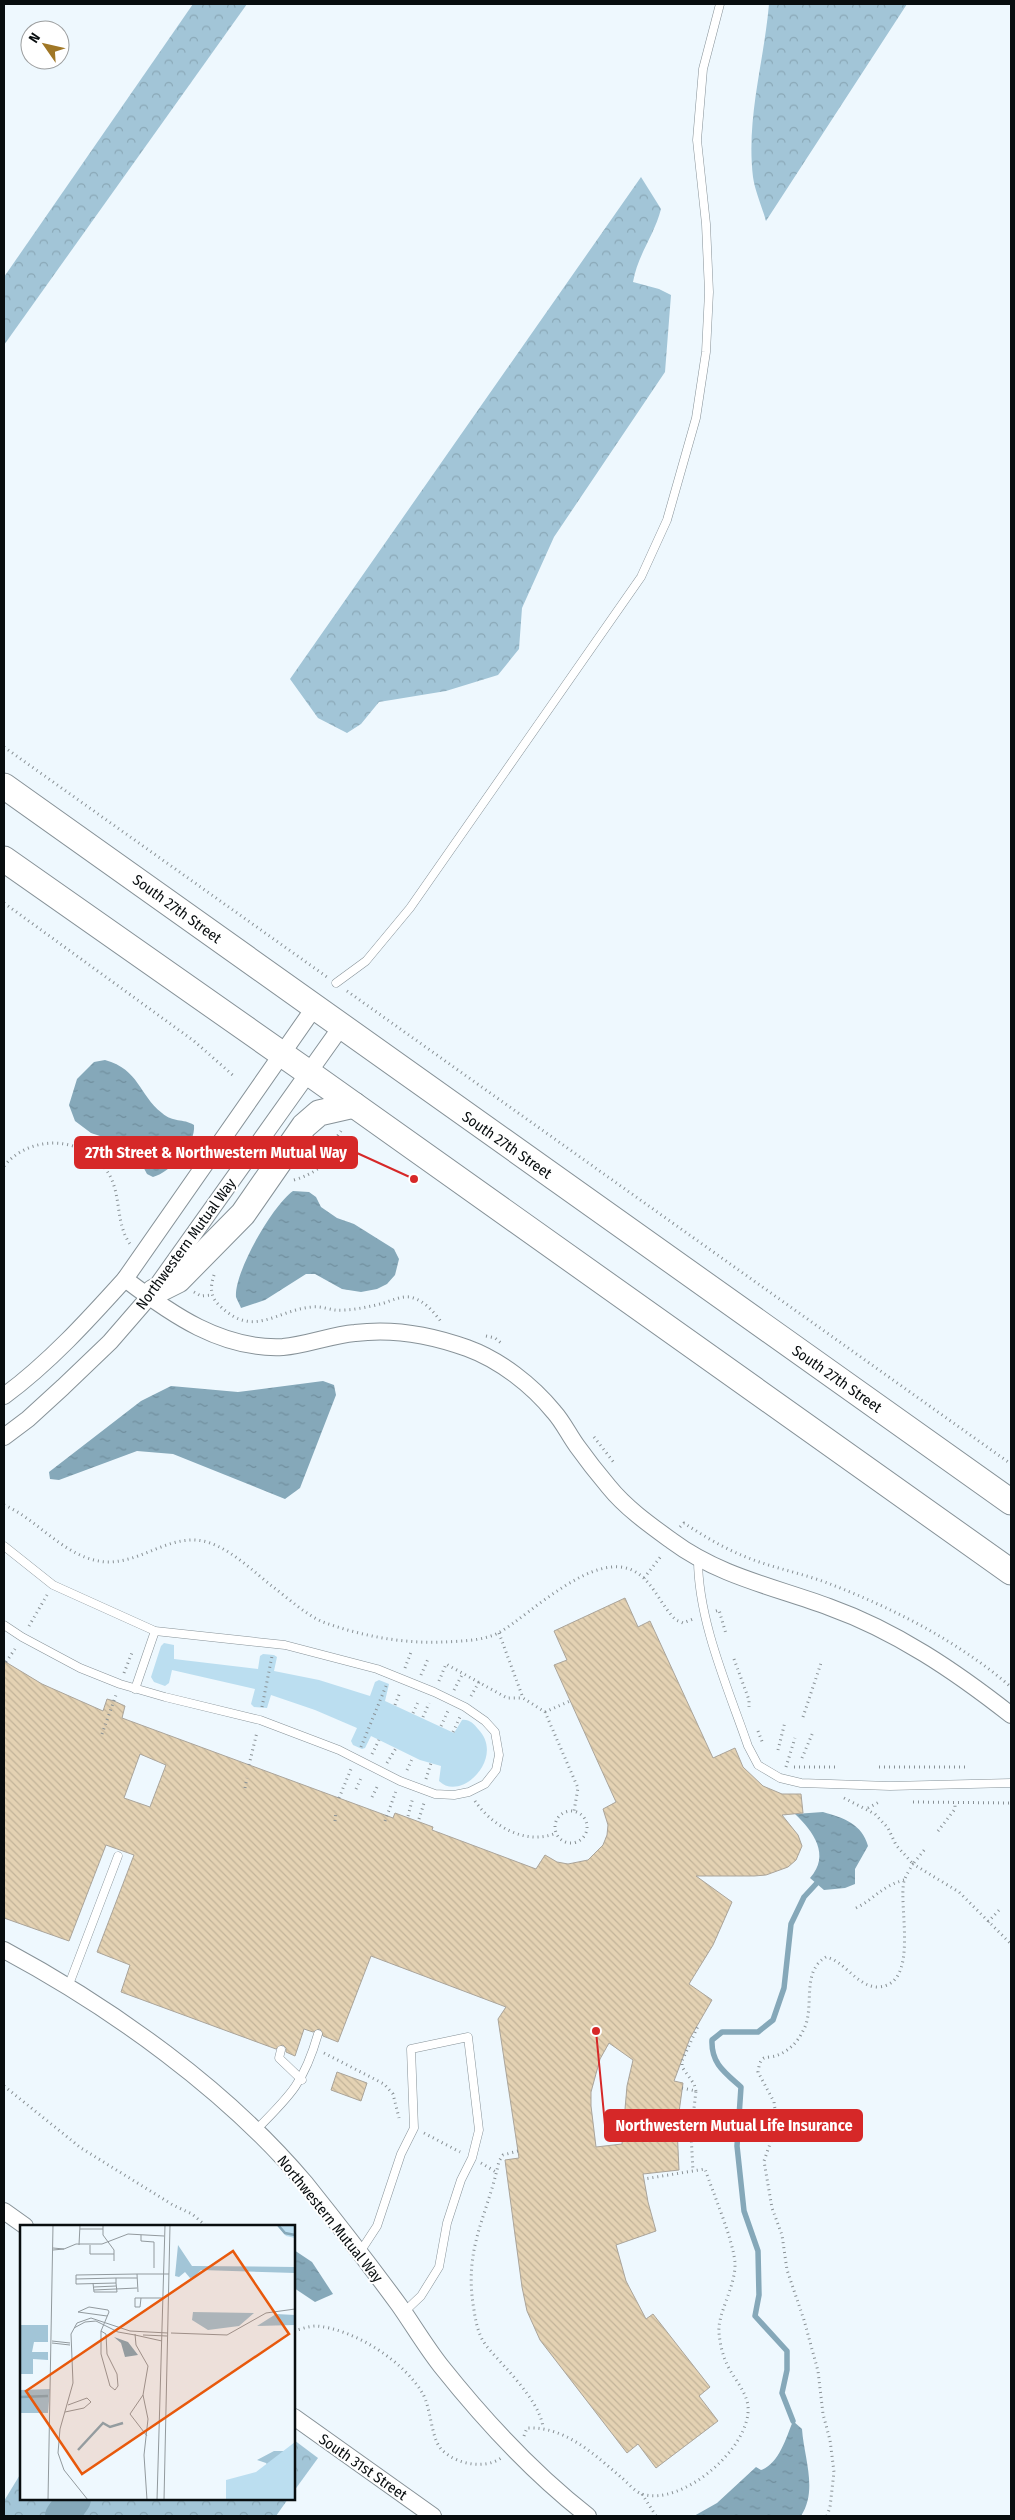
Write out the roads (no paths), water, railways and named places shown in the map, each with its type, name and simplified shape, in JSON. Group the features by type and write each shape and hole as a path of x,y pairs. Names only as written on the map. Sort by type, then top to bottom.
{"main road":[{"name":"South 27th Street","path":"4,786 1011,1502"},
{"path":"4,859 309,1073 1011,1572"},
{"path":"152,1294 178,1280 243,1214 304,1126 319,1113 354,1105"}],"street":[{"name":"Northwestern Mutual Way","path":"4,1396 50,1357 125,1279 314,1008"},
{"name":"Northwestern Mutual Way","path":"4,1437 28,1419 110,1342 152,1294 341,1027"},
{"path":"125,1279 152,1294 202,1330 236,1342 283,1347 354,1333 389,1331 433,1337 468,1348 490,1358 518,1377 554,1412 577,1447 610,1489 643,1519 698,1559 762,1585 829,1607 876,1627 935,1660 972,1684 1011,1715"},
{"name":"Northwestern Mutual Way","path":"4,1950 68,1987 152,2043 202,2083 255,2132 304,2182 360,2252 441,2366 512,2448 588,2516"},
{"path":"4,2211 24,2225"},
{"name":"South 31st Street","path":"295,2418 433,2516"}],"lane":[{"path":"336,984 366,961 410,908 641,577 668,520 696,418 706,352 710,292 706,224 697,140 703,69 720,4"},
{"path":"4,1546 54,1585 155,1631 275,1644 368,1666 392,1674 465,1707 486,1721 495,1732 499,1755 496,1770 485,1784 469,1792 454,1795 436,1794 400,1781 339,1750 260,1720 135,1689 80,1668 22,1638 4,1625"},
{"path":"698,1559 698,1584 704,1615 748,1746 758,1765 780,1778 802,1783 890,1786 1011,1784"},
{"path":"135,1689 155,1631"},
{"path":"68,1987 118,1856"},
{"path":"255,2132 290,2096 302,2080 318,2034"},
{"path":"360,2252 377,2226 401,2154 414,2128 411,2049 468,2037 479,2130 472,2158 461,2180 447,2223 439,2267 421,2296 404,2312"},
{"path":"281,2050 279,2058 302,2080"}],"water":[{"path":"105,1060 117,1064 132,1076 154,1106 166,1116 194,1125 194,1133 187,1149 174,1164 160,1174 153,1177 147,1174 139,1159 109,1139 91,1133 75,1121 69,1105 77,1079 94,1062"},
{"path":"293,1191 309,1192 316,1197 321,1207 337,1218 354,1224 394,1249 399,1259 395,1275 387,1284 377,1289 361,1292 342,1289 315,1274 306,1274 265,1300 241,1308 236,1297 237,1286 248,1256 275,1210"},
{"path":"323,1381 334,1385 336,1395 300,1488 285,1499 173,1454 137,1451 59,1480 50,1479 49,1472 141,1401 171,1386 238,1392"},
{"path":"823,1812 845,1820 857,1827 868,1846 855,1869 855,1884 845,1888 824,1890 810,1878 819,1861 819,1852 817,1844 808,1828 795,1814"},
{"path":"295,2251 312,2262 333,2294 315,2302 295,2289"},
{"path":"793,2421 802,2429 809,2474 809,2496 801,2516 694,2516 717,2503 756,2467 761,2470 773,2462 785,2442"}],"waterway":[{"path":"793,2421 782,2393 787,2370 787,2351 755,2316 759,2295 758,2251 744,2211 737,2146 741,2087 724,2072 716,2061 712,2040 722,2032 758,2032 773,2020 784,1988 791,1924 804,1897 816,1884"},
{"path":"62,2516 73,2500"}],"place":[{"name":"27th Street & Northwestern Mutual Way","path":"414,1179"},
{"name":"Northwestern Mutual Life Insurance","path":"596,2031"}]}
